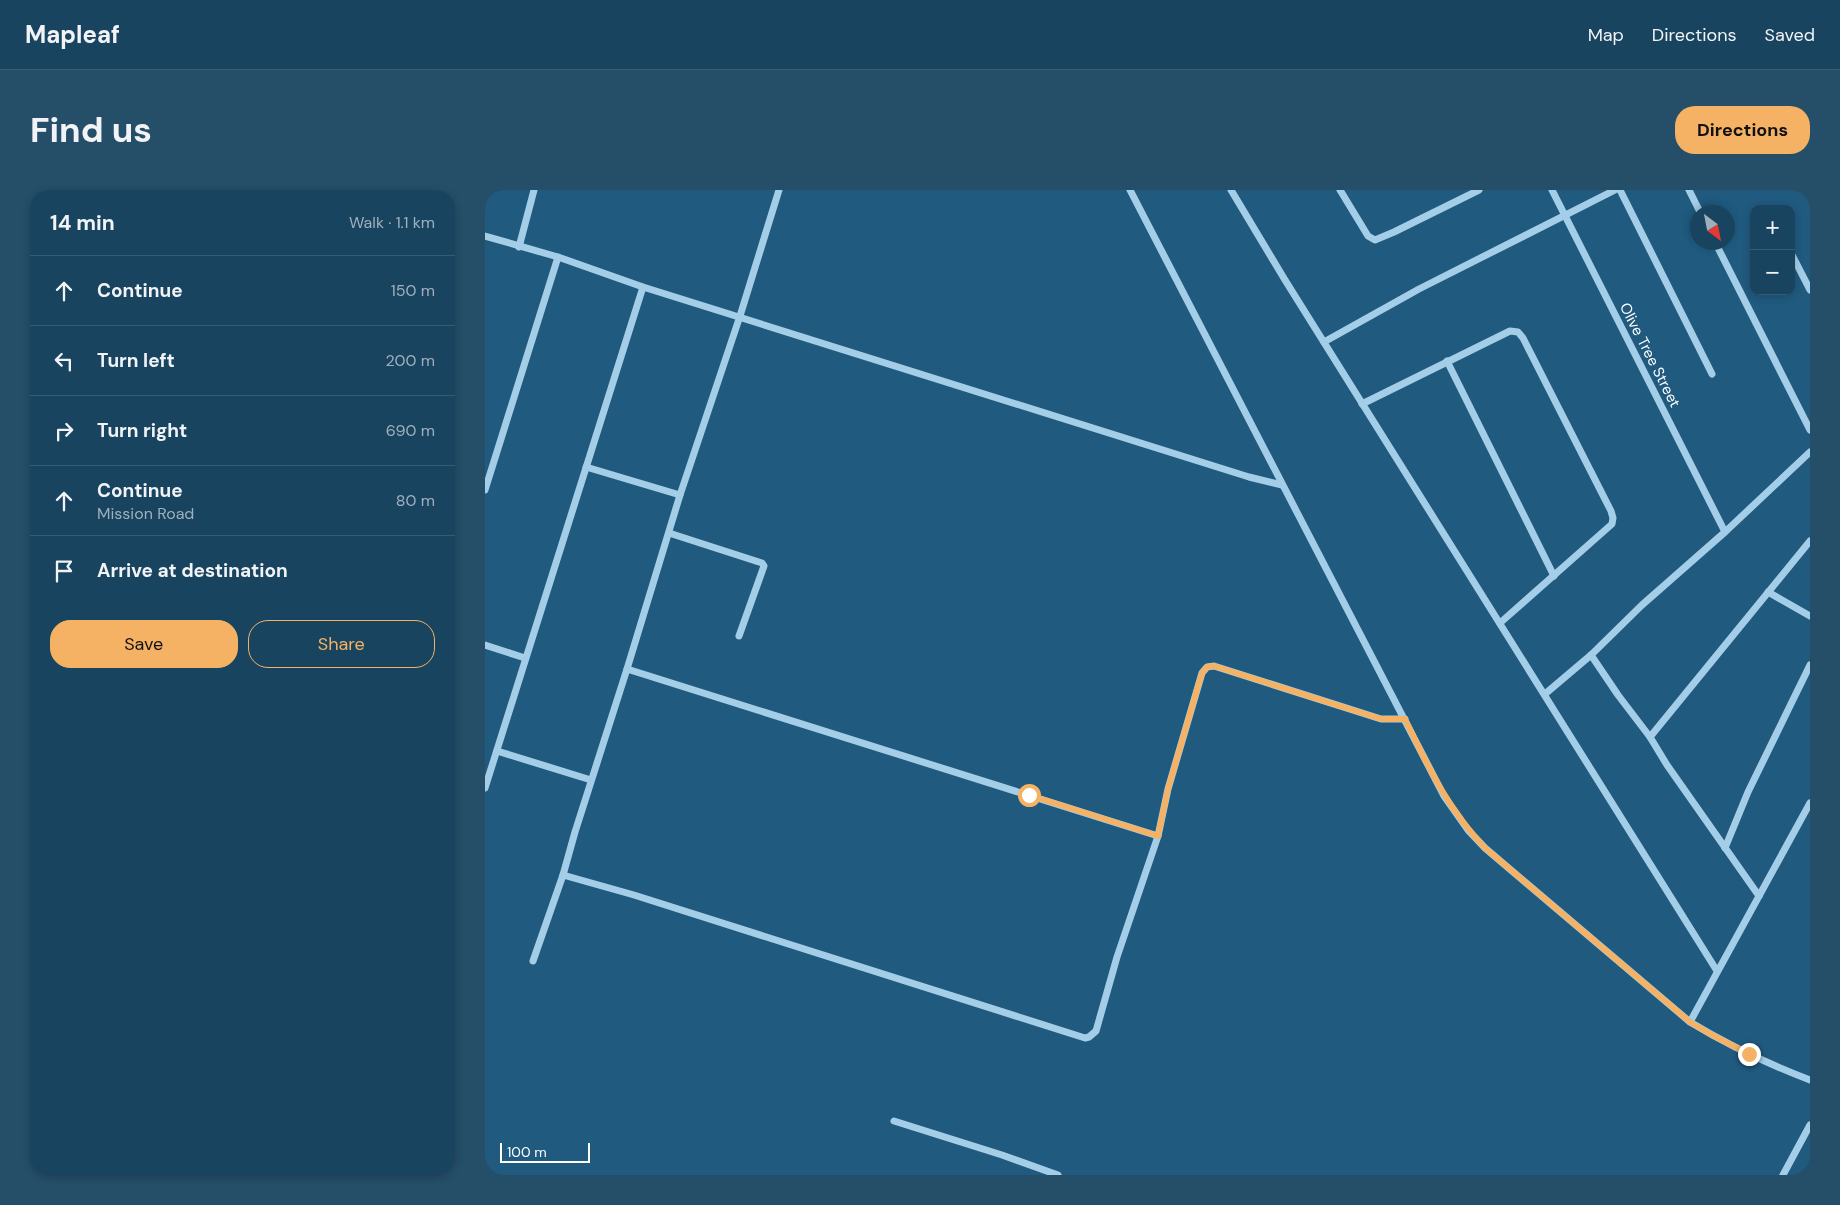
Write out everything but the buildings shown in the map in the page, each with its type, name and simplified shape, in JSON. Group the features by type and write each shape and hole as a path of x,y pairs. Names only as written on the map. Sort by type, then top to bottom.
{"street":[{"path":"519,247 535,190"},
{"path":"533,961 563,875 680,495 740,316 779,190"},
{"path":"1130,190 1444,796 1468,830 1485,848 1536,893 1690,1022 1749,1054 1810,1080"},
{"path":"1231,190 1362,404 1717,970"},
{"path":"1340,190 1368,236 1375,240 1383,238 1479,190"},
{"name":"Olive Tree Street","path":"1552,190 1725,532"},
{"path":"1324,342 1419,289 1565,217 1615,190"},
{"path":"1620,190 1712,374"},
{"path":"1689,190 1696,205"},
{"path":"485,236 558,257 643,287 1249,478 1282,485"},
{"path":"1719,250 1810,430"},
{"path":"485,490 558,257"},
{"path":"1795,261 1810,290"},
{"path":"485,788 643,287"},
{"path":"1362,404 1511,331 1518,332 1523,338 1613,518 1612,524 1500,624"},
{"path":"1447,361 1554,576"},
{"path":"1545,694 1591,655 1642,605 1725,532 1810,452"},
{"path":"586,467 680,495"},
{"path":"669,533 762,563 764,566 739,636"},
{"path":"1650,737 1810,541"},
{"path":"1768,592 1810,616"},
{"path":"485,645 525,658"},
{"path":"1591,655 1650,737 1667,765 1759,896"},
{"path":"1725,848 1748,792 1810,665"},
{"path":"563,875 634,895 1085,1038 1096,1031 1123,939 1158,836 1168,789 1202,673 1207,667 1214,666 1381,719 1405,719"},
{"path":"627,669 1158,836"},
{"path":"497,751 591,780"},
{"path":"1690,1022 1810,803"},
{"path":"894,1121 1002,1155 1055,1175"},
{"path":"1783,1175 1810,1125"}],"route":[{"path":"1029,795 1158,836 1168,789 1202,673 1207,667 1214,666 1381,719 1405,719 1455,814 1485,848 1690,1022 1749,1054"}]}
